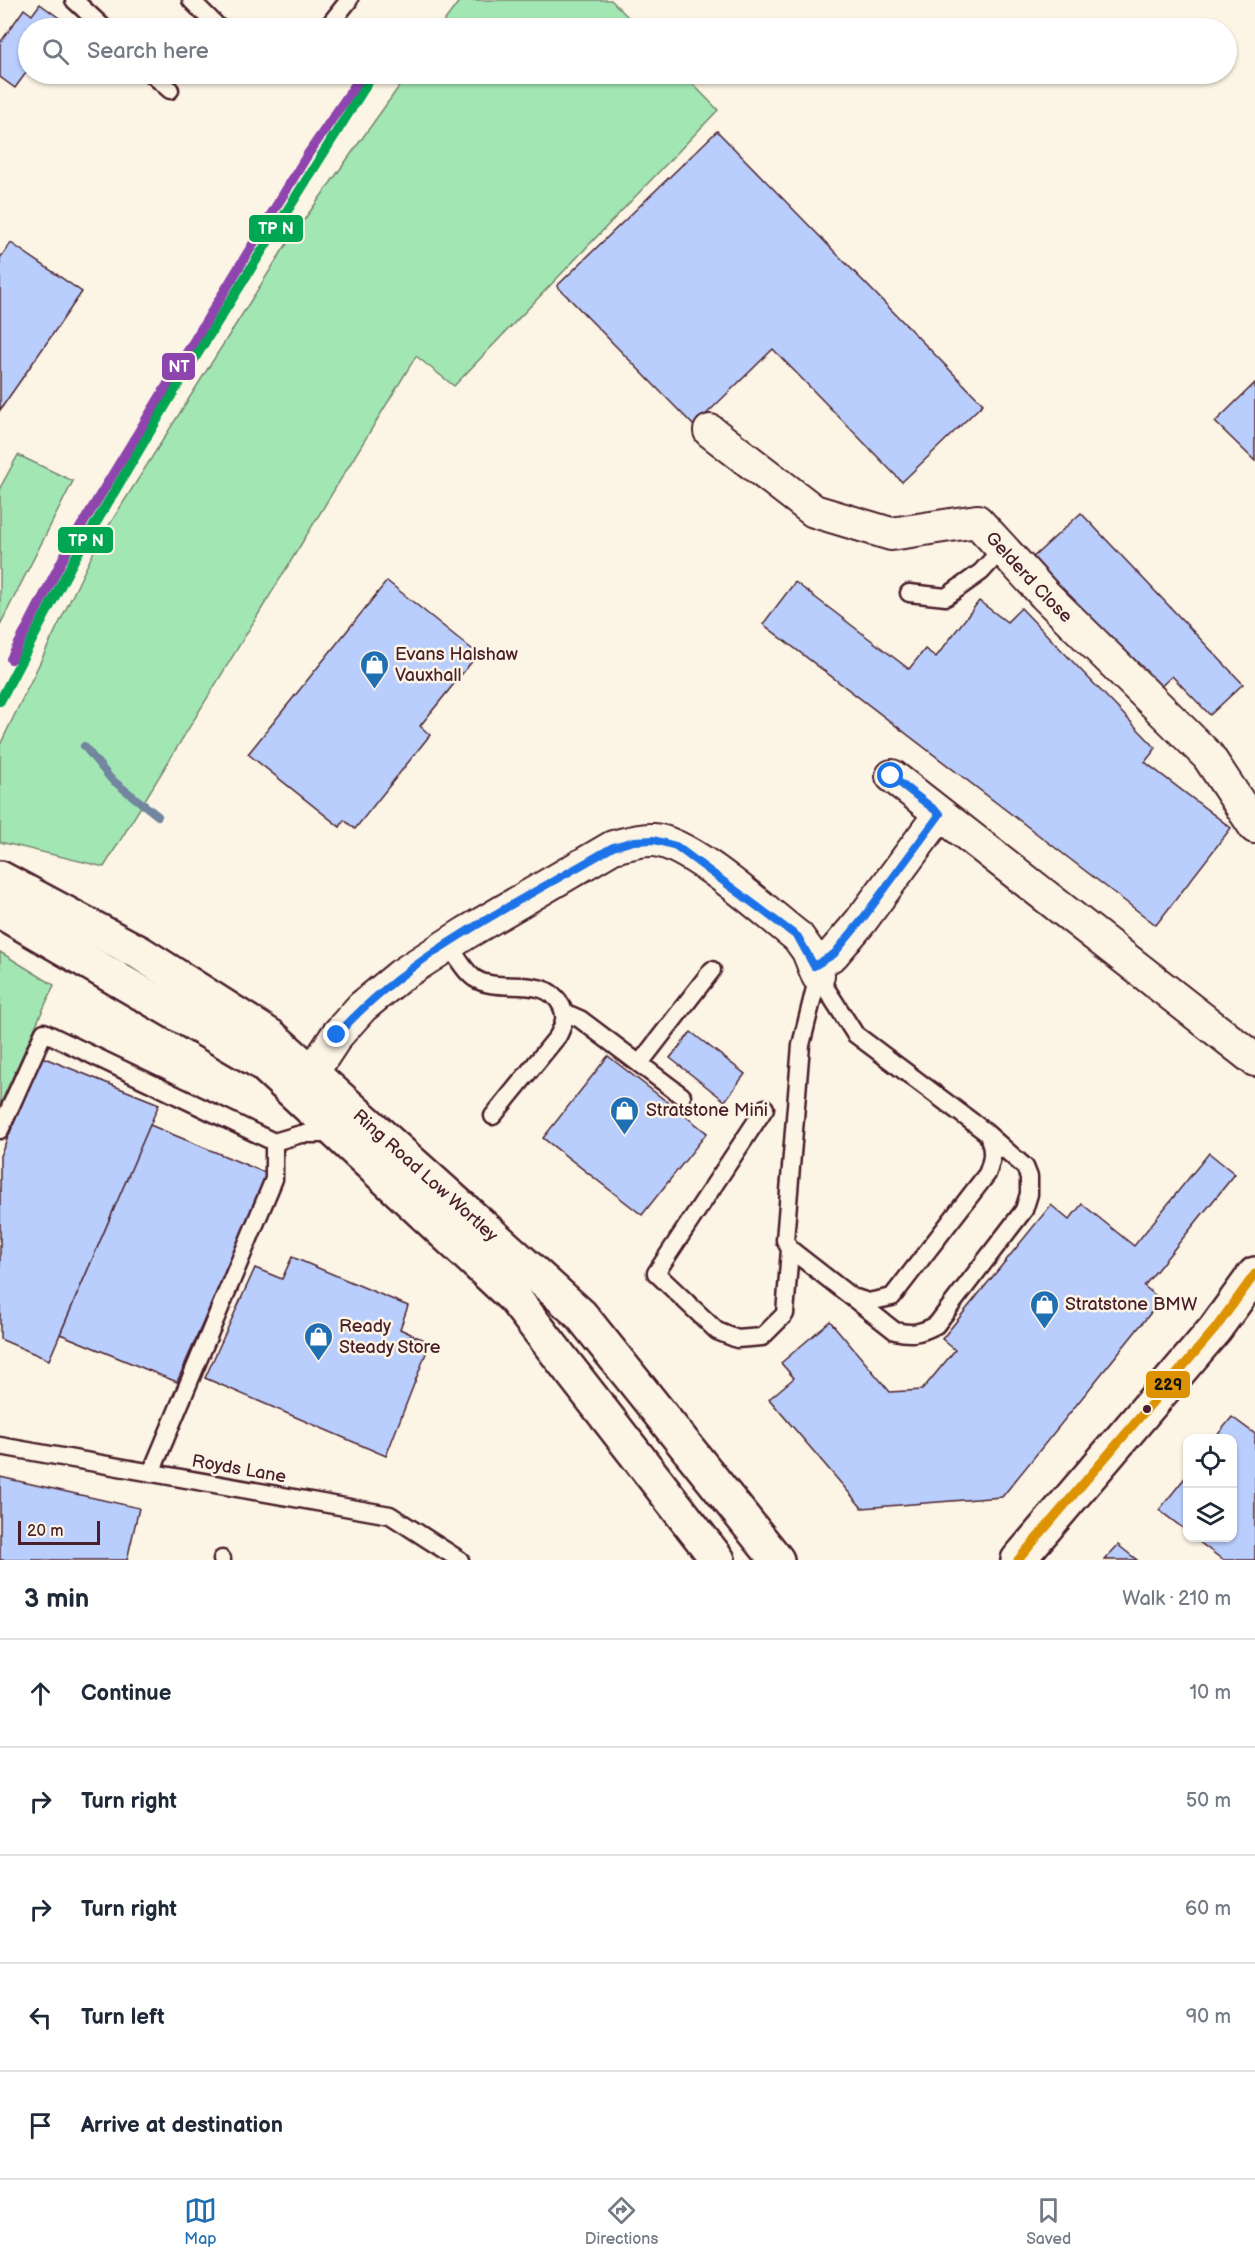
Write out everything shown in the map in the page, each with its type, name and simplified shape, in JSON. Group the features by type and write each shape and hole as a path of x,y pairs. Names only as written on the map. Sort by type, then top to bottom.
{"main road":[{"name":"Ring Road Low Wortley","path":"0,878 140,953 272,1037 581,1315 777,1560"},
{"name":"Ring Road Low Wortley","path":"0,911 262,1064 514,1298 718,1560"},
{"path":"1018,1560 1215,1329 1255,1274"}],"street":[{"name":"Gelderd Close","path":"710,431 814,511 891,534 977,521 1044,596 1208,756 1255,827"},
{"path":"891,776 1255,1060"},
{"path":"312,1073 337,1035 362,1007 401,975 613,847 634,841 654,840 676,846 707,867 798,937 816,971 834,954 861,921 940,814"}],"lane":[{"path":"74,0 93,18"},
{"path":"191,0 209,18"},
{"path":"335,18 349,0"},
{"path":"163,84 170,90"},
{"path":"909,593 946,597 981,572 1002,549"},
{"path":"449,944 463,967 474,978 487,983 533,987 548,992 558,1000 564,1012 564,1024 558,1036 493,1116"},
{"path":"640,1064 712,970"},
{"path":"816,971 855,1034 988,1135 1025,1167 1029,1177 1029,1194 1024,1210 936,1325 922,1333 908,1334 895,1331 790,1248 785,1240 784,1228 800,1056 816,971"},
{"path":"564,1012 580,1019 682,1096"},
{"path":"0,1130 44,1032 274,1142 301,1134 337,1134"},
{"path":"765,1108 656,1273 717,1331 737,1339 762,1337 785,1314 790,1248"},
{"path":"851,1296 868,1302 891,1297 987,1174 992,1160 992,1146 988,1135"},
{"path":"150,1473 274,1179 274,1142"},
{"name":"Royds Lane","path":"0,1446 390,1515 460,1560"}],"green space":[{"path":"460,0 611,0 629,18 446,18"},
{"path":"401,84 693,84 718,110 454,386 416,356 104,867 0,842 0,745 99,541 284,248"},
{"path":"18,455 73,481 0,625 0,488"},
{"path":"0,952 54,985 0,1105"}],"building":[{"path":"40,4 59,18 18,18 18,84 15,88 0,77 0,43 24,9 32,15"},
{"path":"717,131 983,404 902,482 773,349 694,426 557,286"},
{"path":"11,243 82,292 0,410 0,258"},
{"path":"1255,383 1255,461 1215,422"},
{"path":"1081,513 1243,684 1210,715 1172,676 1154,693 1029,561"},
{"name":"Evans Halshaw Vauxhall","path":"387,581 478,654 420,726 430,735 355,829 344,820 340,827 248,754"},
{"path":"795,582 909,669 925,649 936,657 979,601 1007,622 1021,608 1156,748 1145,762 1231,828 1156,925 763,624"},
{"path":"691,1032 745,1074 725,1101 670,1058"},
{"name":"Stratstone Mini","path":"608,1056 707,1133 642,1215 543,1138"},
{"path":"42,1057 159,1104 49,1360 0,1339 0,1156"},
{"path":"150,1125 268,1174 177,1382 60,1334"},
{"name":"Stratstone BMW","path":"1209,1153 1235,1174 1144,1286 1161,1300 1002,1497 862,1508 769,1399 794,1378 781,1363 830,1321 890,1392 922,1390 955,1350 942,1339 1051,1205 1069,1220 1082,1204 1134,1246"},
{"name":"Ready Steady Store","path":"292,1257 408,1306 400,1329 430,1343 386,1456 205,1378 255,1268 282,1279"},
{"path":"1232,1417 1255,1434 1255,1560 1223,1560 1199,1542 1237,1542 1237,1434 1218,1434"},
{"path":"0,1477 139,1508 127,1560 0,1560"},
{"path":"1183,1480 1183,1528 1159,1510"},
{"path":"1118,1545 1137,1560 1104,1560"}],"waterway":[{"path":"84,746 111,779 158,816"}],"transit line":[{"name":"NT","path":"11,659 71,543 308,154 356,84"},
{"path":"0,701 75,558 174,391 367,84"},
{"name":"229","path":"1018,1560 1215,1329 1255,1274"}],"place":[{"name":"Evans Halshaw Vauxhall","path":"374,690"},
{"name":"Stratstone Mini","path":"625,1136"},
{"name":"Stratstone BMW","path":"1044,1330"},
{"name":"Ready Steady Store","path":"318,1362"}],"route":[{"path":"337,1035 362,1007 401,975 466,933 613,847 634,841 654,840 676,846 707,867 798,937 808,951 814,966 834,954 940,814 891,776"}]}
